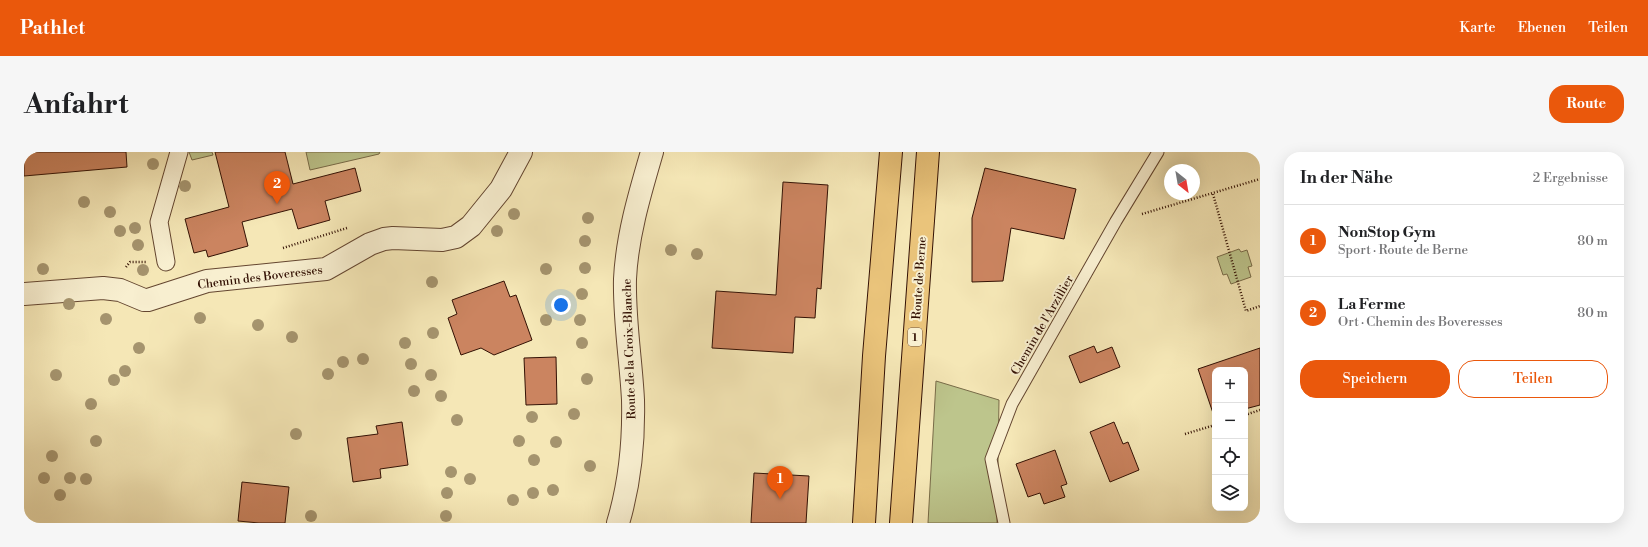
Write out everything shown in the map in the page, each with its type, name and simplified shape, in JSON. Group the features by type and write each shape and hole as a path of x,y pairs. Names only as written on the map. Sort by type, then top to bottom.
{"main road":[{"path":"864,523 874,356 891,152"},
{"name":"Route de Berne","path":"901,523 928,152"}],"street":[{"path":"166,262 159,222 179,152"},
{"name":"Chemin des Boveresses","path":"24,294 103,288 120,290 144,300 148,300 207,281 326,269 370,244 384,239 442,240 456,237 470,226 501,189 521,152"},
{"name":"Route de la Croix-Blanche","path":"618,523 625,498 632,453 632,400 625,311 627,260 642,185 652,152"}],"lane":[{"name":"Chemin de l'Arzillier","path":"1004,523 991,459 1012,404 1121,213 1158,152"}],"path":[{"path":"1121,213 1139,215 1260,179"},
{"path":"1213,194 1246,311 1260,306"},
{"path":"276,249 348,227"},
{"path":"120,290 119,276 130,262 166,262"},
{"path":"1248,414 1260,410"},
{"path":"1185,434 1212,425"}],"green space":[{"path":"189,152 212,152 213,155 192,160"},
{"path":"306,152 380,152 379,154 310,170"},
{"path":"1239,249 1241,252 1247,250 1252,266 1248,267 1251,277 1231,284 1227,274 1223,275 1217,257"},
{"path":"936,381 999,400 997,523 928,523"}],"building":[{"path":"24,152 126,152 127,167 24,176"},
{"path":"215,152 285,152 293,184 355,168 361,191 325,201 330,220 298,229 292,209 242,222 248,246 208,257 206,250 194,253 185,219 229,207"},
{"path":"985,168 1076,189 1064,239 1011,228 1003,281 972,282 972,218"},
{"path":"783,182 828,185 821,289 817,288 815,318 795,317 793,353 712,348 716,291 776,295"},
{"path":"504,281 510,297 516,295 532,340 494,355 481,348 461,355 448,318 457,314 452,300"},
{"path":"1094,346 1097,353 1112,347 1120,367 1080,383 1069,356"},
{"path":"1260,348 1260,405 1248,408 1248,367 1212,367 1212,410 1198,369"},
{"path":"556,357 557,404 526,405 524,358"},
{"path":"402,422 408,465 380,469 381,478 353,482 347,438 378,434 376,426"},
{"path":"1114,422 1123,444 1128,442 1139,470 1110,482 1090,432"},
{"path":"1055,450 1067,484 1061,486 1065,497 1044,504 1040,493 1028,497 1016,464"},
{"path":"754,473 809,476 806,523 751,523"},
{"path":"242,482 289,487 285,523 238,521"}],"place":[{"name":"La Ferme","path":"277,204"},
{"name":"NonStop Gym","path":"780,499"}]}
